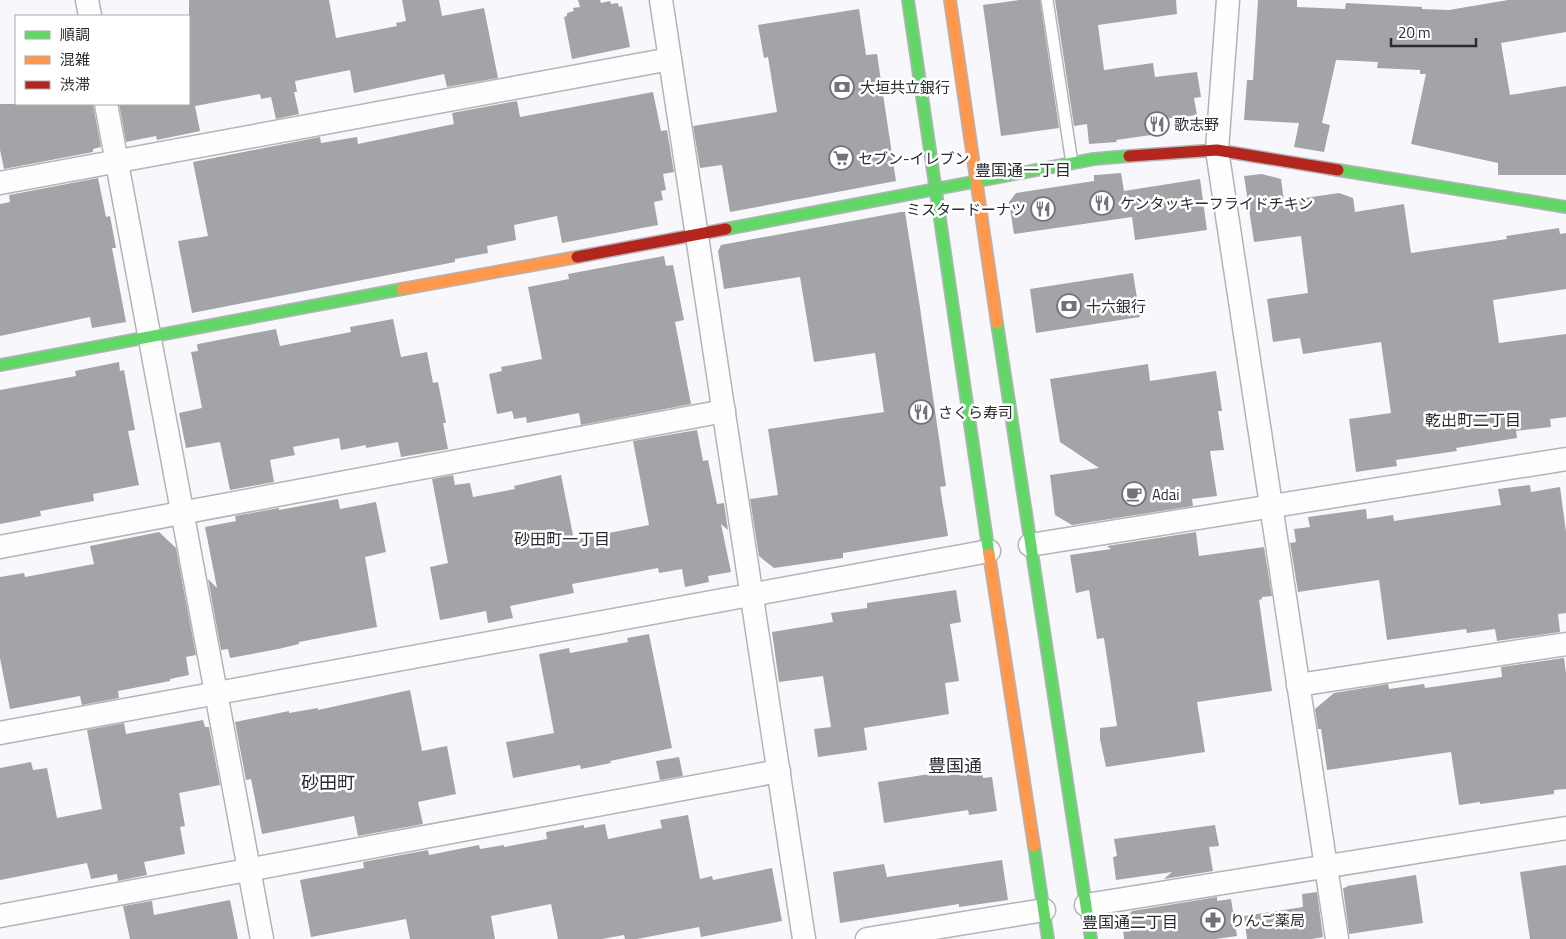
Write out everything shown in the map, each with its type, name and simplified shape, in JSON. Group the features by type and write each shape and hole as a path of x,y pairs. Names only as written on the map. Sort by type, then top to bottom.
{"street":[{"path":"87,0 90,15"},
{"path":"661,0 804,939"},
{"path":"908,0 1048,939"},
{"path":"950,0 1030,545 1091,939"},
{"path":"1228,0 1217,150 1337,939"},
{"path":"0,183 670,59"},
{"path":"106,105 262,939"},
{"path":"0,365 1094,159 1217,150 1566,207"},
{"path":"0,547 724,412"},
{"path":"1030,545 1271,508 1566,459"},
{"path":"0,733 989,551"},
{"path":"1298,685 1566,644"},
{"path":"0,916 779,771"},
{"path":"1086,905 1566,828"},
{"path":"867,939 1044,910"}],"lane":[{"path":"1047,0 1072,163"}],"building":[{"path":"189,0 329,0 336,38 397,26 396,23 406,21 402,0 439,0 442,16 484,8 498,78 447,87 444,74 354,93 350,70 295,81 297,92 294,92 299,114 276,119 271,97 261,99 260,94 195,106 200,131 157,140 156,136 126,142 119,105 190,105"},
{"path":"578,0 600,0 601,3 610,1 611,4 618,3 619,7 622,6 630,47 572,59 564,17 567,16 567,13 574,11 573,8 580,7"},
{"path":"1019,0 1040,0 1059,128 1001,136 983,5"},
{"path":"1055,0 1176,0 1177,14 1098,25 1104,70 1153,63 1155,77 1197,72 1201,97 1194,98 1197,115 1163,119 1165,133 1116,140 1117,142 1089,144 1087,124 1074,126"},
{"path":"1258,0 1297,0 1297,7 1345,9 1346,3 1449,10 1508,0 1566,0 1566,32 1501,43 1510,95 1566,86 1566,175 1498,175 1498,163 1411,144 1426,74 1420,74 1420,70 1377,68 1378,62 1336,60 1322,123 1330,125 1324,152 1294,147 1299,123 1244,120 1247,80 1253,80"},
{"path":"859,9 866,55 877,54 896,181 730,212 722,165 700,168 693,126 777,112 768,57 764,58 758,25"},
{"path":"653,92 661,131 667,130 674,172 663,174 666,190 661,191 663,200 654,202 658,225 562,243 557,216 514,225 516,240 487,246 488,253 455,259 455,262 192,313 178,241 208,236 193,162 320,137 321,143 357,137 358,144 454,124 452,113 517,101 520,117"},
{"path":"0,104 93,105 101,147 93,149 93,152 4,169 0,150"},
{"path":"1121,173 1124,191 1200,179 1207,230 1135,240 1132,217 1014,234 1009,202 1016,193 1094,181 1094,175"},
{"path":"1262,174 1281,179 1284,201 1339,193 1353,198 1355,212 1404,204 1411,253 1507,239 1506,236 1559,228 1560,234 1566,233 1566,289 1493,300 1499,343 1566,334 1566,417 1550,419 1551,427 1516,431 1517,438 1456,448 1457,451 1396,460 1397,466 1356,472 1349,419 1391,413 1381,342 1303,354 1300,338 1273,342 1267,299 1308,293 1301,236 1254,242 1244,176"},
{"path":"98,178 106,217 110,216 116,248 112,248 126,322 92,328 90,317 0,336 0,204 10,202 9,195"},
{"path":"905,212 946,486 940,487 948,536 843,553 843,558 774,568 759,556 750,499 778,495 768,429 884,412 875,353 814,362 800,277 724,289 718,251 721,245"},
{"path":"664,256 666,266 673,265 684,320 675,322 691,404 581,425 579,413 527,423 526,417 514,419 512,411 497,414 489,374 502,371 501,367 542,359 528,287 569,279 568,274"},
{"path":"1133,273 1140,317 1036,333 1030,289"},
{"path":"393,319 401,357 427,352 433,383 438,382 446,423 443,423 448,449 401,457 398,442 341,450 339,438 293,447 295,455 270,460 274,482 230,490 220,442 186,448 179,413 202,408 191,352 198,351 198,344 276,329 280,346 351,332 350,327"},
{"path":"119,362 120,371 124,370 135,430 128,431 139,485 93,494 94,501 40,511 41,516 0,524 0,390 76,376 75,371"},
{"path":"1148,364 1150,381 1216,371 1222,411 1218,411 1224,450 1210,451 1217,496 1192,499 1193,506 1072,525 1055,515 1050,475 1099,468 1060,442 1050,379"},
{"path":"697,430 703,461 708,460 717,504 724,503 728,530 721,524 731,572 708,576 709,582 685,587 682,569 659,573 658,568 572,584 574,593 510,606 513,618 488,623 486,611 440,620 430,567 448,563 432,479 453,475 455,485 470,483 473,497 515,489 514,486 561,475 574,540 649,525 633,441"},
{"path":"1530,485 1531,492 1560,487 1566,532 1566,613 1558,614 1560,632 1497,641 1495,629 1467,633 1466,629 1387,640 1379,580 1298,592 1290,543 1296,542 1294,529 1310,527 1308,517 1366,509 1367,519 1393,515 1394,521 1501,505 1498,489"},
{"path":"338,499 340,509 376,502 386,552 365,557 377,627 230,658 228,649 221,650 208,579 217,588 205,527 236,521 235,516"},
{"path":"159,532 176,548 196,655 186,657 189,675 170,679 170,681 118,691 119,698 82,705 80,696 10,709 0,658 0,577 24,573 25,577 94,564 90,546"},
{"path":"1196,532 1199,556 1264,547 1272,596 1262,597 1259,600 1272,691 1197,702 1205,752 1106,767 1100,739 1100,728 1117,726 1104,638 1097,639 1089,590 1076,593 1070,555 1111,549 1107,546"},
{"path":"956,590 961,622 950,624 959,681 945,683 949,714 864,728 867,750 818,757 814,729 831,727 823,676 779,682 772,632 833,622 831,613 867,608 867,603"},
{"path":"649,634 672,748 581,769 580,765 513,778 506,742 554,733 539,654 569,648 570,653 628,642 627,638"},
{"path":"1564,658 1566,673 1566,789 1554,790 1554,794 1459,805 1451,752 1327,770 1321,729 1318,729 1315,709 1334,693 1388,684 1389,689 1424,684 1425,688 1502,677 1501,667"},
{"path":"410,690 422,751 447,746 456,794 418,802 423,824 358,836 354,816 262,834 251,779 246,780 235,722 289,711 289,713 318,708 318,710"},
{"path":"203,720 205,727 209,727 220,785 179,793 185,826 180,827 185,854 144,862 147,875 118,881 117,874 91,879 87,863 0,880 0,768 31,762 33,770 47,768 57,818 102,809 87,730 124,723 126,734"},
{"path":"679,757 683,776 660,780 656,761"},
{"path":"981,766 983,778 992,777 997,811 969,815 968,810 884,823 878,782"},
{"path":"688,815 700,879 712,876 713,880 772,868 782,921 701,937 699,927 637,939 625,939 624,935 602,939 558,939 551,904 491,916 495,939 410,939 406,919 311,937 300,880 364,868 363,862 428,850 429,855 479,845 480,849 504,845 504,847 547,839 546,832 584,825 584,828 605,824 608,839 662,828 660,820"},
{"path":"1215,825 1219,846 1209,847 1213,871 1164,879 1172,872 1116,880 1113,857 1117,856 1114,839"},
{"path":"1002,860 1008,900 959,907 959,904 840,923 833,872 884,864 887,877"},
{"path":"1566,865 1566,939 1530,939 1520,872"},
{"path":"1416,875 1423,923 1349,934 1343,888"},
{"path":"1317,892 1323,937 1312,939 1247,939 1244,916 1303,907 1302,894"},
{"path":"1217,897 1217,901 1231,899 1237,936 1216,939 1124,939 1122,921 1132,911"},
{"path":"230,900 238,939 130,939 123,906 152,901 154,915"}],"traffic: fast":[{"path":"908,0 989,554"},
{"path":"726,229 1094,159 1129,156"},
{"path":"1338,170 1566,207"},
{"path":"0,365 402,289"},
{"path":"997,323 1091,939"},
{"path":"1034,846 1048,939"}],"traffic: slow":[{"path":"950,0 997,323"},
{"path":"402,289 577,257"},
{"path":"989,554 1034,846"}],"traffic: jam":[{"path":"1129,156 1217,150 1338,170"},
{"path":"577,257 726,229"}],"place":[{"name":"大垣共立銀行","path":"842,87"},
{"name":"歌志野","path":"1157,124"},
{"name":"セブン-イレブン","path":"841,158"},
{"name":"ケンタッキーフライドチキン","path":"1102,203"},
{"name":"ミスタードーナツ","path":"1043,209"},
{"name":"十六銀行","path":"1069,306"},
{"name":"さくら寿司","path":"921,412"},
{"name":"Adai","path":"1134,494"},
{"name":"りんご薬局","path":"1213,920"}],"district":[{"name":"豊国通一丁目","path":"1023,170"},
{"name":"乾出町二丁目","path":"1473,420"},
{"name":"砂田町一丁目","path":"562,539"},
{"name":"豊国通","path":"955,765"},
{"name":"砂田町","path":"328,782"},
{"name":"豊国通二丁目","path":"1130,922"}]}
